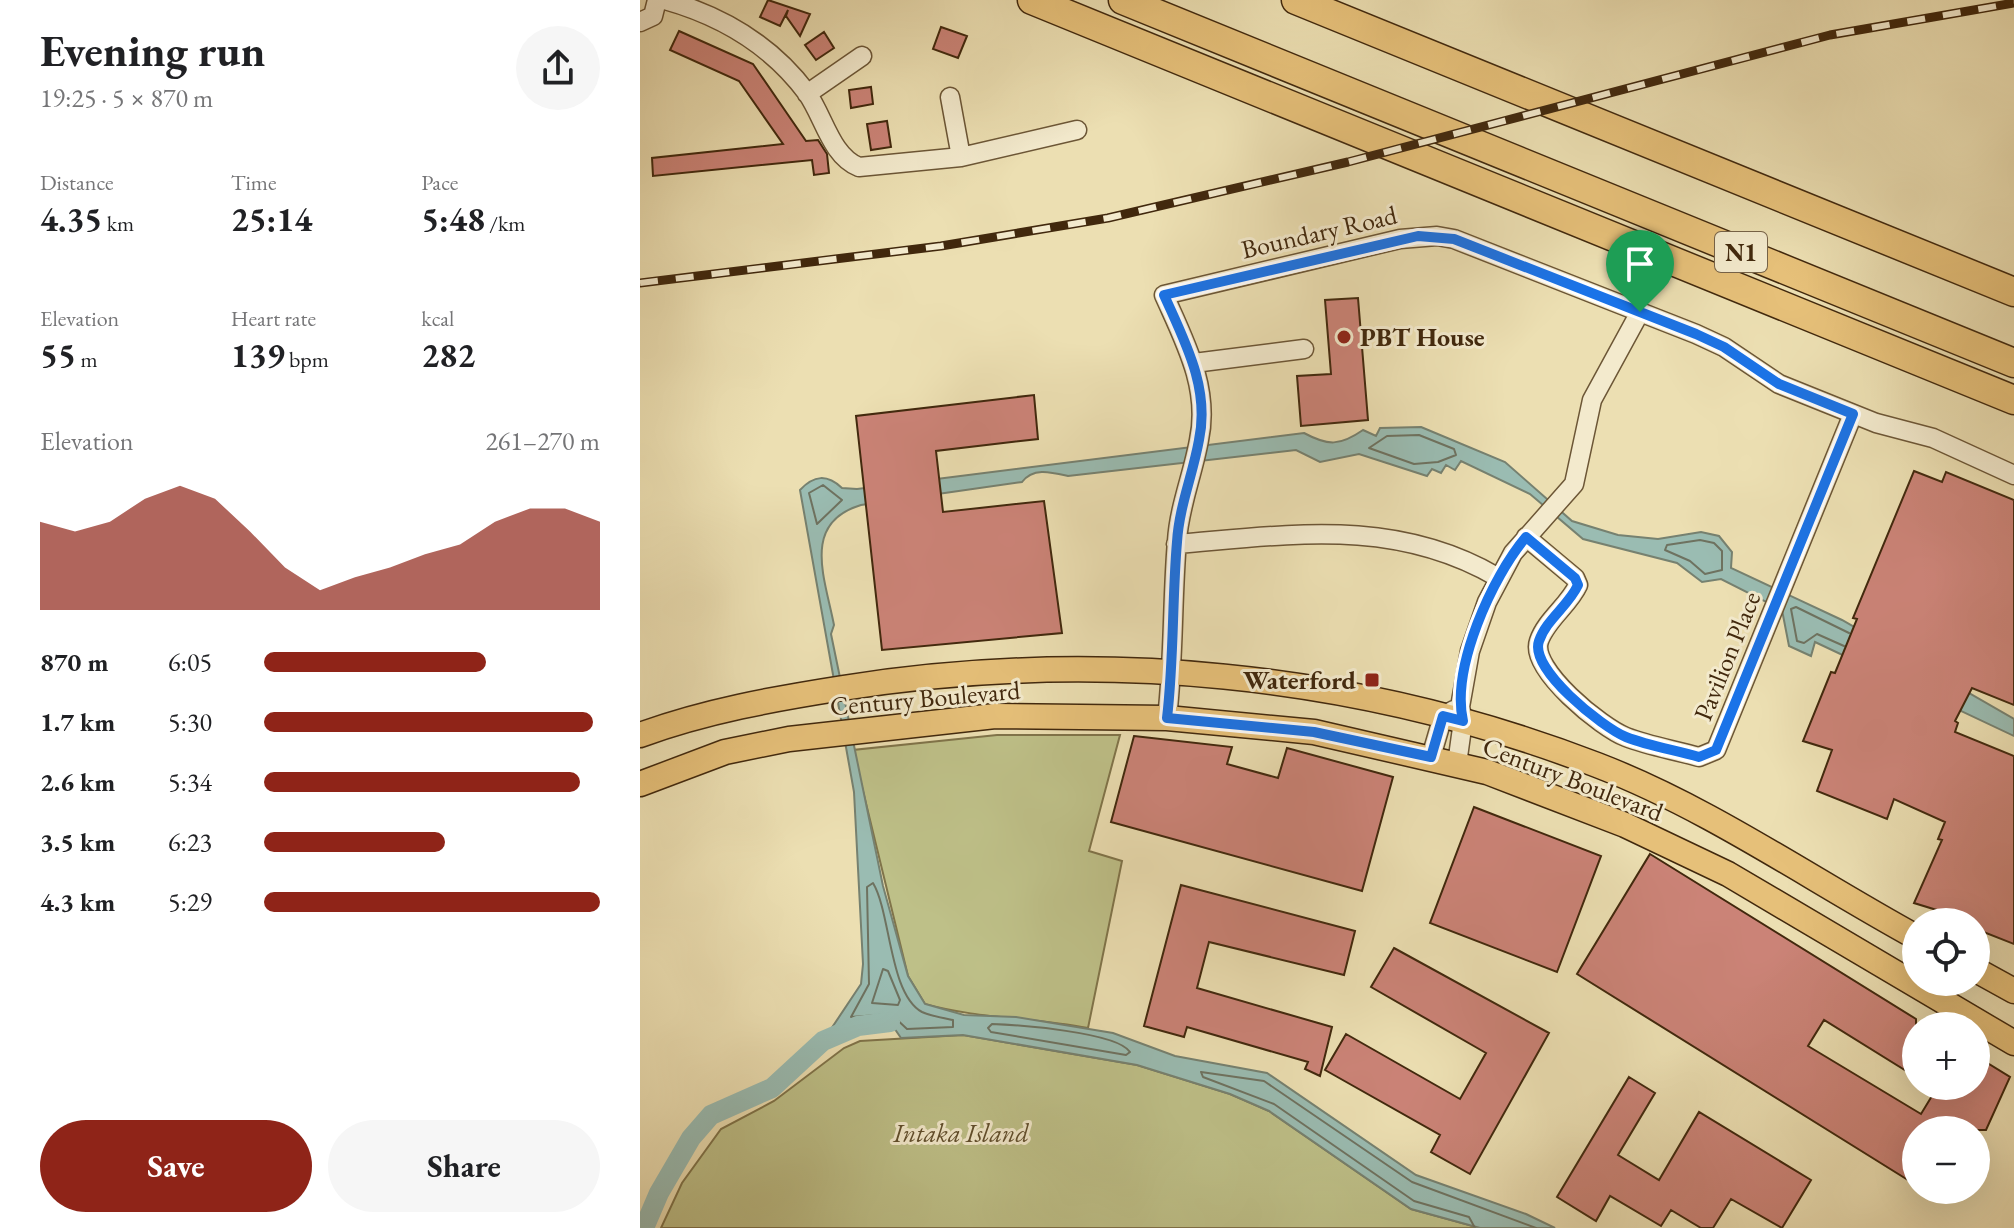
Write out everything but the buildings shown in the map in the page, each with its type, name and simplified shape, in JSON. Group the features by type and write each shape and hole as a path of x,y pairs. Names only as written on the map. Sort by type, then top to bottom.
{"highway":[{"path":"1032,0 2014,400"},
{"name":"N1","path":"1123,0 2014,363"},
{"name":"N1","path":"1296,0 2014,292"},
{"path":"1451,170 2014,415"}],"main road":[{"name":"Century Boulevard","path":"640,735 714,710 889,681 1075,669 1173,672 1321,688 1455,715 1600,766 1701,813 1902,929"},
{"name":"Century Boulevard","path":"640,784 725,752 789,739 995,716 1167,718 1314,732 1457,764 1625,825 1728,874 2014,1043"},
{"path":"1990,978 2014,991"}],"street":[{"path":"640,22 653,16 657,0"},
{"path":"665,0 704,14 756,41 781,62 807,94 838,153 848,163 868,168 961,157 1077,130"},
{"path":"807,94 862,56"},
{"path":"950,97 961,157"},
{"name":"Boundary Road","path":"1194,363 1164,295 1400,239 1437,236 1454,239 1640,312 1724,347 1779,384 1890,428 1933,438 2014,475"},
{"path":"1457,764 1455,715 1470,651 1497,577 1526,537 1574,484 1592,400 1640,312"},
{"path":"1167,718 1173,672 1176,544 1199,441 1202,410 1194,363 1304,349"},
{"name":"Pavilion Place","path":"1526,537 1575,578 1578,585 1540,638 1538,657 1541,666 1604,725 1626,737 1699,757 1716,750 1853,414"},
{"path":"1176,544 1346,532 1444,550 1497,577"},
{"path":"1431,757 1455,715"}],"green space":[{"path":"997,735 1120,735 1089,851 1122,861 1088,1028 965,1013 925,1004 908,976 853,750"},
{"name":"Intaka Island","path":"963,1035 1137,1065 1230,1094 1269,1111 1411,1209 1480,1228 661,1228 682,1183 721,1129 774,1101 844,1048 860,1041"}],"water":[{"path":"1421,427 1505,462 1572,521 1618,535 1658,539 1701,532 1719,536 1732,552 1731,568 1842,620 2014,719 2014,736 1815,642 1811,656 1789,646 1782,610 1721,579 1702,582 1677,563 1583,539 1530,494 1461,461 1455,470 1446,465 1441,473 1432,469 1427,476 1359,454 1320,462 1296,450 1068,476 1037,472 1022,482 861,505 842,513 830,525 824,538 823,571 834,625 831,634 883,886 908,976 925,1004 964,1015 1016,1017 1113,1033 1175,1056 1267,1073 1416,1175 1526,1214 1555,1228 1480,1228 1411,1209 1269,1111 1230,1094 1137,1065 963,1035 901,1038 890,1022 858,1026 823,1041 861,984 863,964 854,792 800,490 810,481 821,478 831,480 842,488 857,489 1304,433 1334,442 1363,430 1376,436 1380,428"}],"waterway":[{"path":"644,1228 659,1193 691,1138 711,1115 772,1088 823,1041 858,1026 890,1022"}],"railway":[{"path":"640,283 941,246 1108,218 1348,162 1830,35 2014,3"}],"place":[{"name":"PBT House","path":"1344,337"},
{"name":"Waterford","path":"1372,680"}],"route":[{"path":"1437,236 1454,239 1640,312 1724,347 1779,384 1853,414 1716,750 1711,755 1699,757 1626,737 1604,725 1541,666 1538,642 1578,585 1575,578 1526,537 1497,577 1470,651 1460,707 1463,721 1443,716 1431,757 1314,732 1167,718 1174,654 1176,544 1199,441 1202,410 1194,363 1164,295 1400,239 1437,236"}]}
